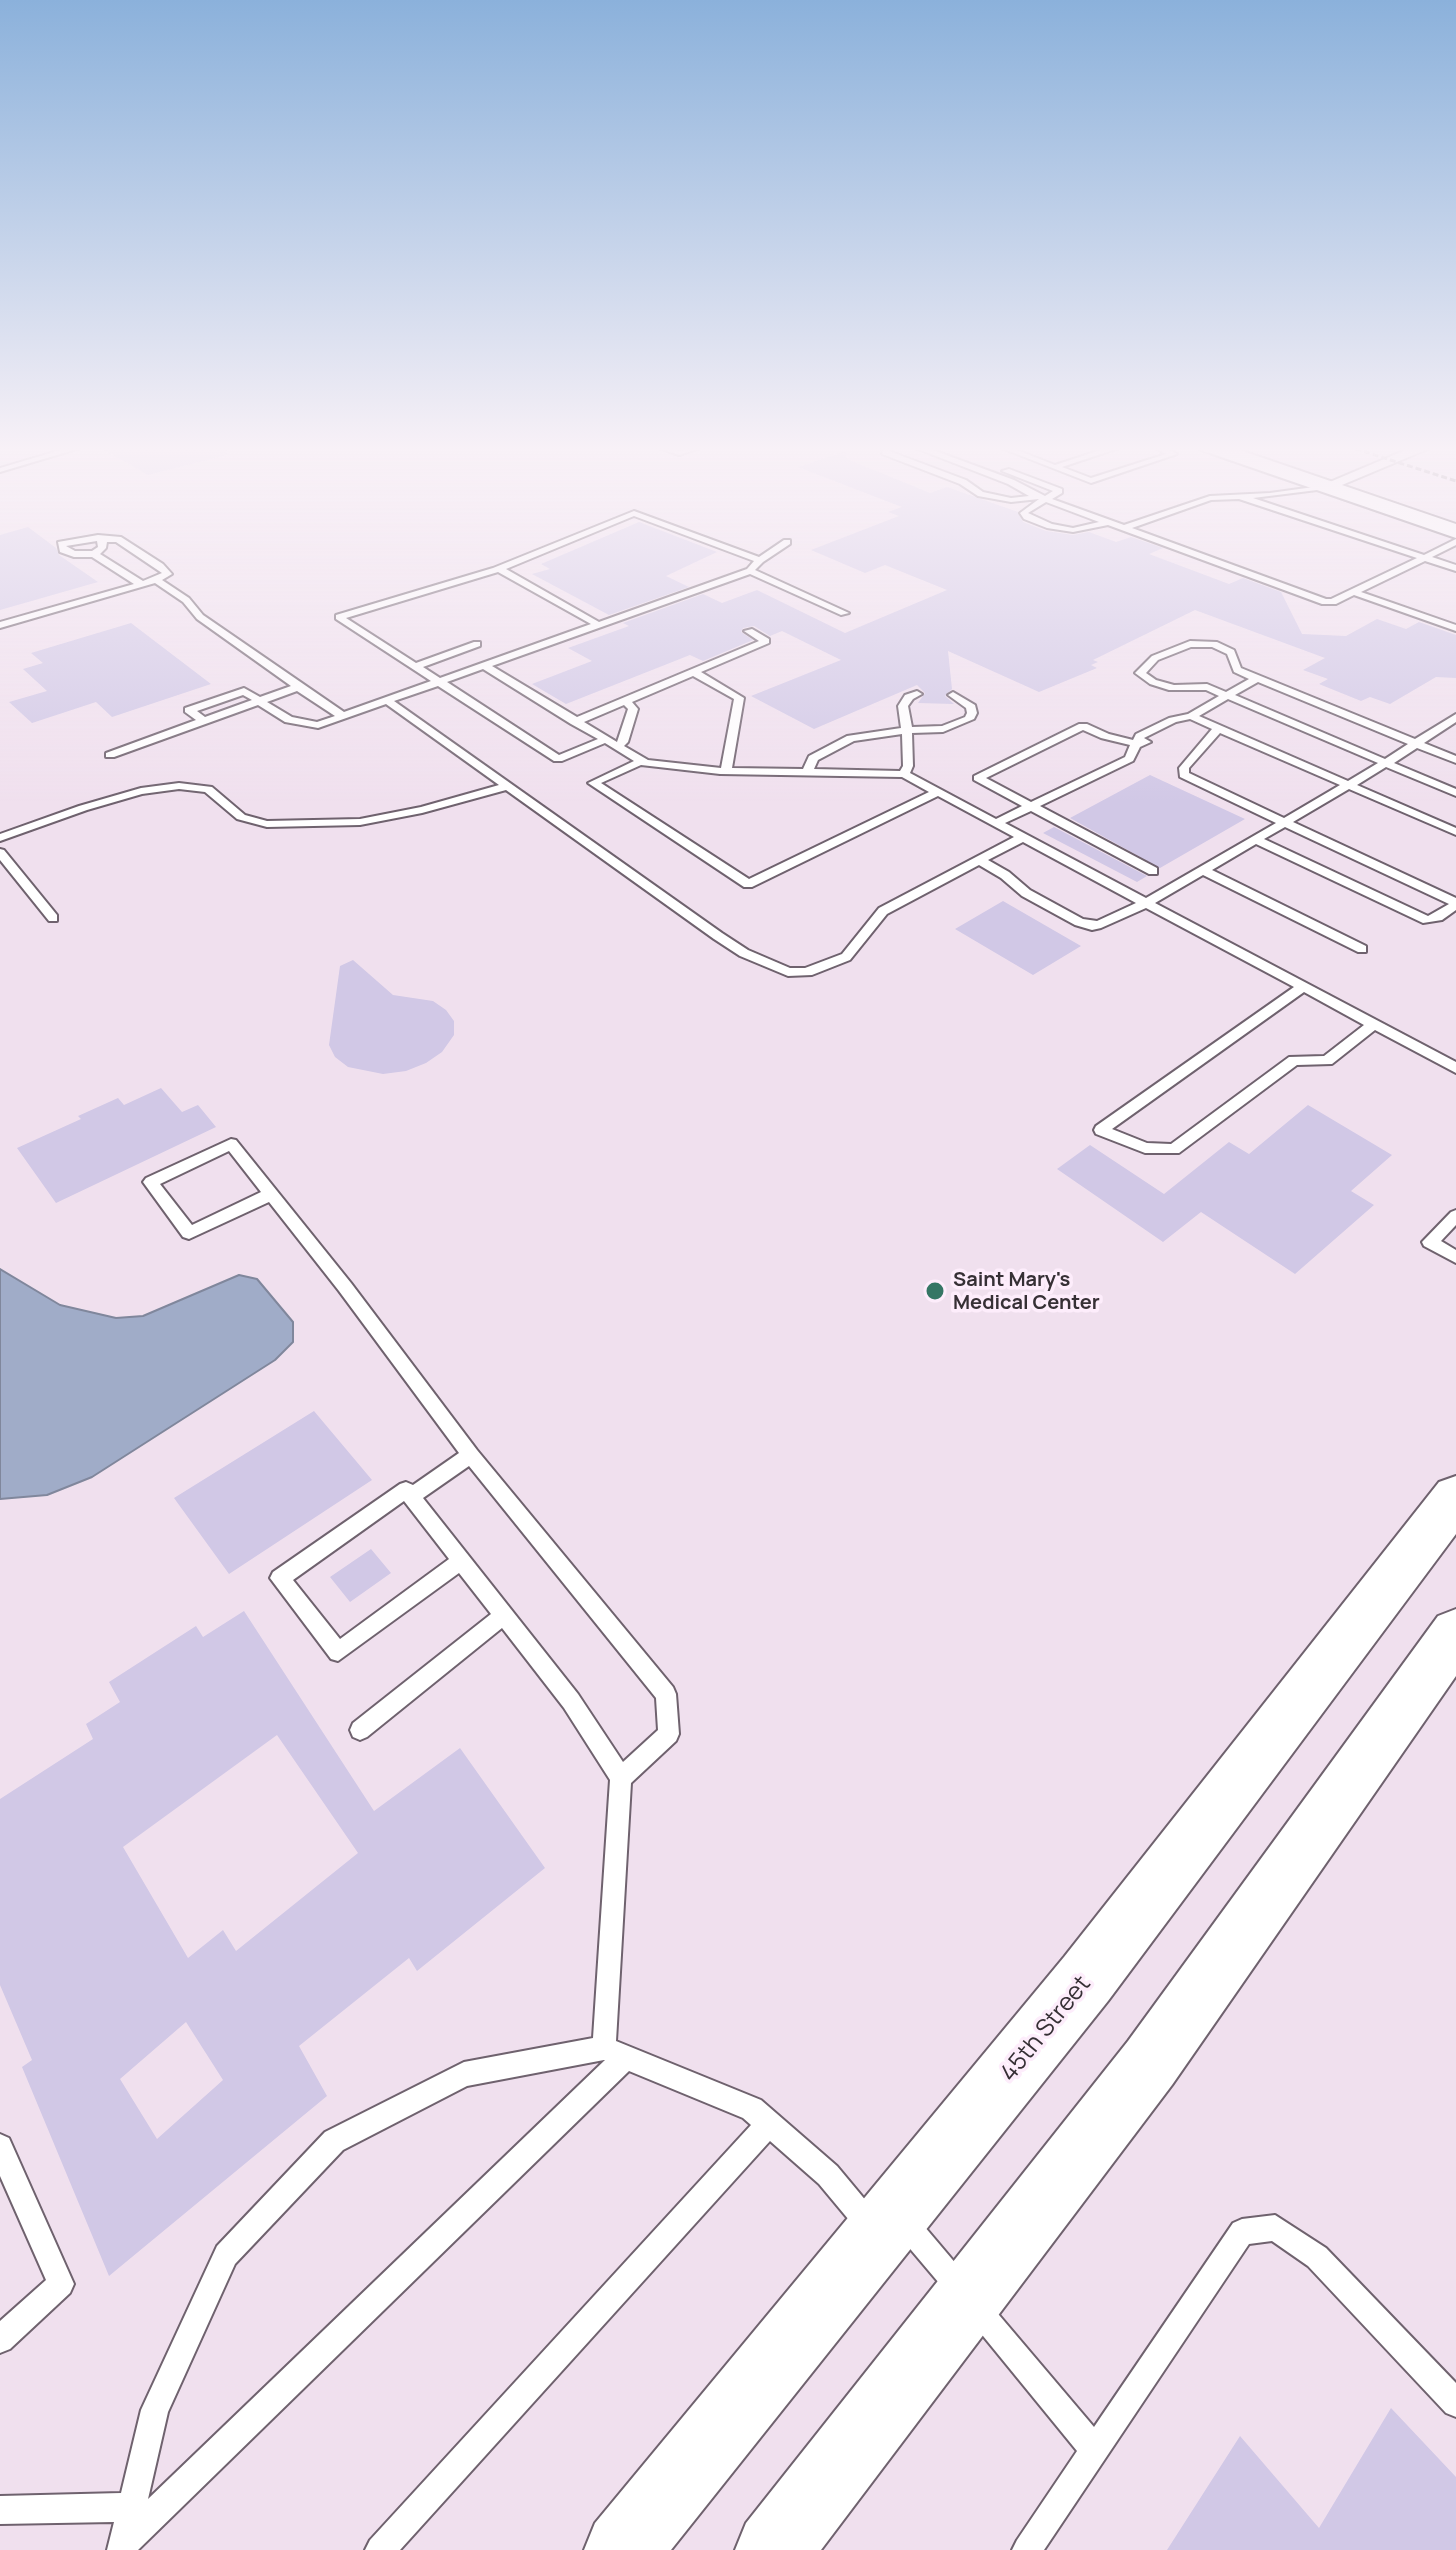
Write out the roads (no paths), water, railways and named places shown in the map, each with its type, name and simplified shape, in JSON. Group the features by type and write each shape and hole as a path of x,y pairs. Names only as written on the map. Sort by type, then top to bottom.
{"main road":[{"name":"45th Street","path":"622,2550 1086,1979 1454,1505"},
{"path":"773,2550 1150,2063 1456,1633"}],"lane":[{"path":"111,565 141,584"},
{"path":"0,625 156,580 168,574 158,565"},
{"path":"509,565 339,617 558,759 604,740"},
{"path":"204,721 189,710 244,691 289,720 318,725 750,571 755,565"},
{"path":"1227,565 1325,602 1333,602 1407,565"},
{"path":"499,569 597,624"},
{"path":"750,571 844,613"},
{"path":"156,580 186,600 200,617 342,716"},
{"path":"1354,592 1456,628"},
{"path":"575,722 766,641 749,631"},
{"path":"1456,760 1237,670 1231,652 1224,648 1203,643 1190,644 1155,658 1140,673 1177,692 1207,687 1456,793"},
{"path":"414,667 477,644"},
{"path":"483,665 640,762 726,771 904,774 1456,1068"},
{"path":"695,673 739,698 726,771"},
{"path":"996,823 1129,759 1138,744 1172,730 1194,711 1256,679"},
{"path":"110,755 298,687"},
{"path":"904,774 908,766 903,706 909,697 917,694"},
{"path":"807,772 813,758 851,738 907,730 943,729 969,719 971,707 953,695"},
{"path":"386,700 744,953 788,972 807,972 846,957 883,911 1024,837"},
{"path":"616,747 623,742 633,709 626,701"},
{"path":"1194,711 1219,728 1456,832"},
{"path":"979,860 1005,875 1026,893 1092,926 1148,902 1386,763 1456,717"},
{"path":"1138,744 1083,726 978,778 1153,871"},
{"path":"1219,728 1184,768 1184,775 1456,904 1438,917 1427,920 1255,839"},
{"path":"640,762 593,783 748,884 938,792"},
{"path":"0,838 141,791 179,786 208,789 241,817 267,824 360,822 422,810 506,787"},
{"path":"0,852 53,918"},
{"path":"1203,870 1362,949"},
{"path":"1304,986 1101,1130 1145,1148 1174,1149 1294,1060 1327,1061 1374,1024"},
{"path":"271,1194 189,1233 151,1182 231,1144 271,1194 471,1455 666,1694 669,1734 621,1778"},
{"path":"1456,1216 1430,1242 1456,1257"},
{"path":"411,1496 471,1455"},
{"path":"123,2546 615,2053 621,1778 571,1701 462,1560 406,1490 280,1578 338,1652 462,1560"},
{"path":"360,1730 504,1615"},
{"path":"123,2546 155,2410 226,2255 334,2141 464,2074 615,2053 752,2109 888,2224 968,2298 1096,2451"},
{"path":"380,2550 769,2124"},
{"path":"0,2147 61,2284 0,2339"},
{"path":"1027,2550 1242,2232 1275,2228 1317,2257 1456,2403"},
{"path":"0,2510 132,2507"}],"water":[{"path":"0,1269 60,1305 116,1318 143,1316 239,1275 257,1279 293,1322 293,1342 275,1360 92,1477 47,1495 0,1499"}],"place":[{"name":"Saint Mary's Medical Center","path":"935,1291"}]}
